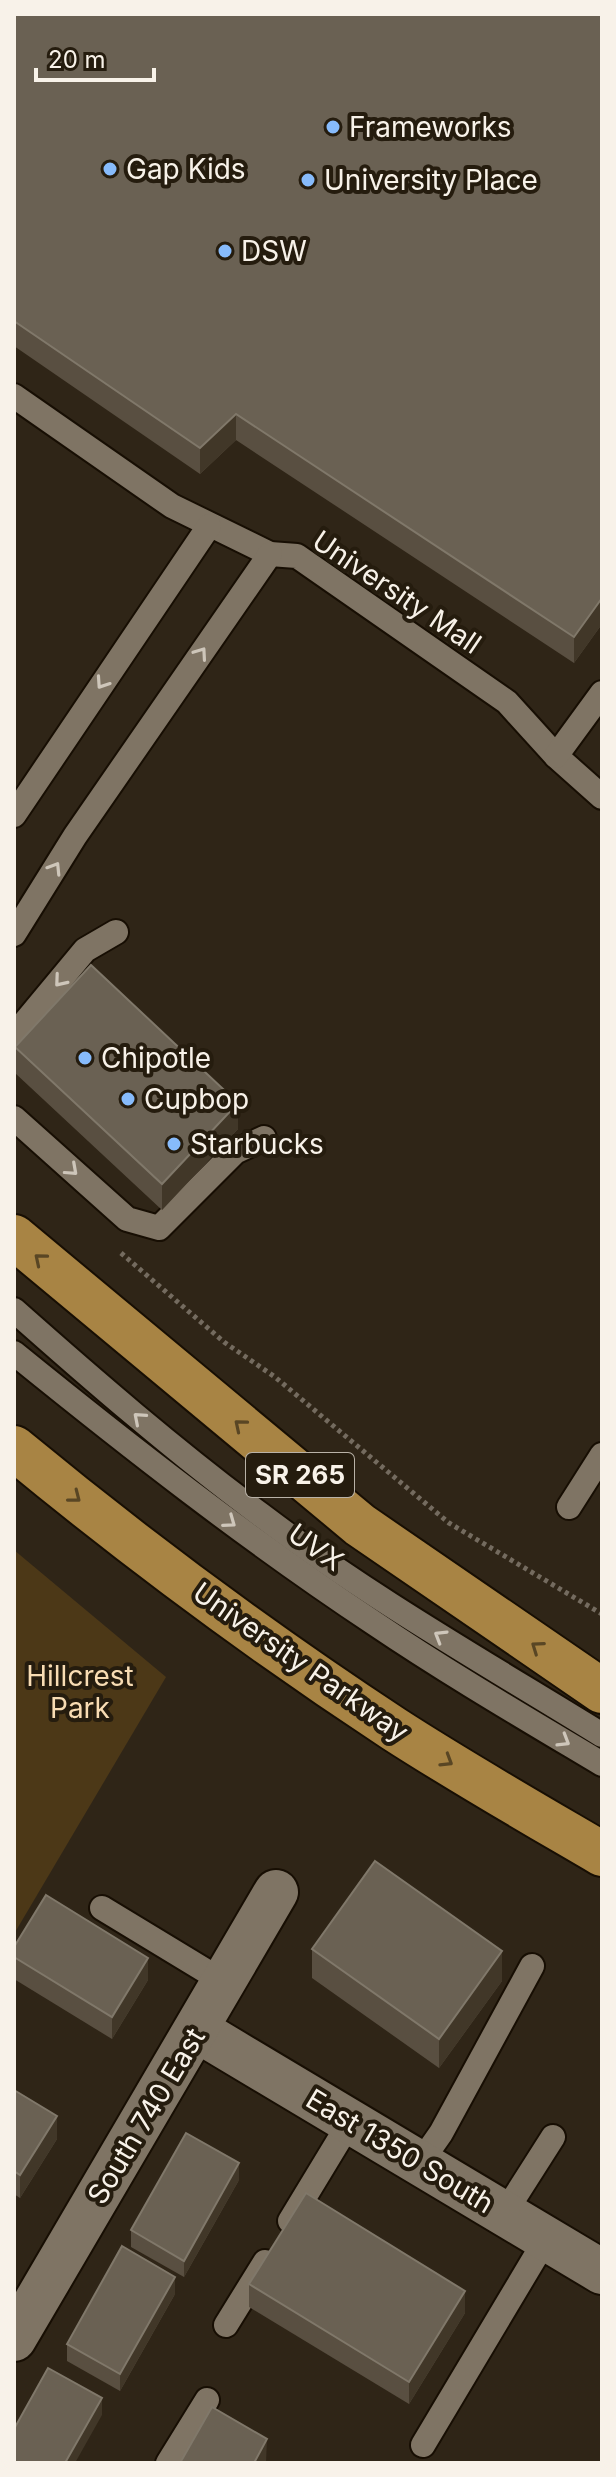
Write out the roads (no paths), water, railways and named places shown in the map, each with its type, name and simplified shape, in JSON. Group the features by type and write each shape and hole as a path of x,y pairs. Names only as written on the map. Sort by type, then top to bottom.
{"main road":[{"name":"SR 265","path":"14,1237 360,1525 602,1691"},
{"name":"University Parkway","path":"14,1448 161,1564 277,1649 395,1729 602,1854"}],"street":[{"name":"South 740 East","path":"14,2339 276,1892"},
{"name":"East 1350 South","path":"197,2030 602,2272"}],"lane":[{"name":"University Mall","path":"14,396 159,498 209,526 270,554 297,556 507,702 556,756 602,797"},
{"path":"14,815 209,526"},
{"path":"14,934 75,836 270,554"},
{"path":"556,756 602,693"},
{"path":"14,1041 26,1021 85,950 116,932"},
{"path":"14,1118 127,1219 159,1228 235,1152 264,1138"},
{"path":"14,1310 168,1443 261,1516 387,1603 602,1735"},
{"name":"UVX","path":"14,1353 117,1438 290,1565 449,1671 602,1764"},
{"path":"569,1507 602,1455"},
{"path":"102,1908 224,1982"},
{"path":"420,2163 441,2133 532,1966"},
{"path":"226,2325 350,2122"},
{"path":"504,2214 553,2137"},
{"path":"423,2445 546,2239"},
{"path":"168,2463 207,2400"}],"place":[{"name":"Frameworks","path":"333,127"},
{"name":"Gap Kids","path":"110,169"},
{"name":"University Place","path":"308,180"},
{"name":"DSW","path":"225,251"},
{"name":"Chipotle","path":"85,1058"},
{"name":"Cupbop","path":"128,1099"},
{"name":"Starbucks","path":"174,1144"}],"park label":[{"name":"Hillcrest Park","path":"80,1692"}]}
